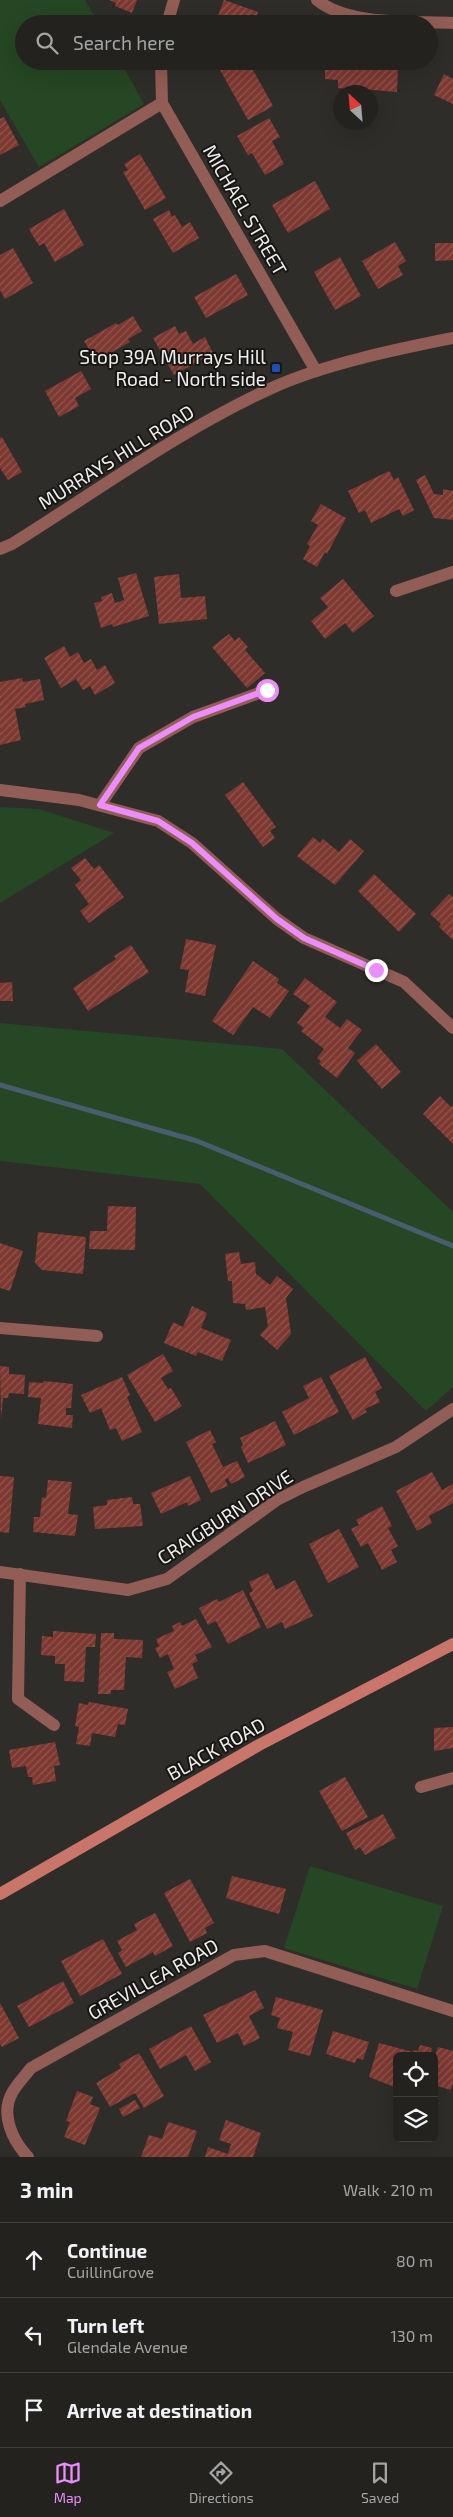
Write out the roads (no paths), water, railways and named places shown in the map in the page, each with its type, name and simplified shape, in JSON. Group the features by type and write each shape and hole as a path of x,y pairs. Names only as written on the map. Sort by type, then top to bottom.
{"main road":[{"name":"BLACK ROAD","path":"0,1894 259,1745 453,1644"}],"street":[{"path":"170,15 174,0"},
{"path":"316,0 324,6 353,15"},
{"path":"438,22 453,23"},
{"name":"MICHAEL STREET","path":"161,70 162,103 316,371"},
{"path":"0,201 162,103"},
{"name":"MURRAYS HILL ROAD","path":"0,549 12,544 209,420 275,387 316,371 453,338"},
{"path":"396,591 453,572"},
{"path":"100,805 139,748 193,717 267,690"},
{"path":"0,790 79,800 158,821 192,843 277,919 304,938 404,982 453,1028"},
{"path":"0,1328 97,1336"},
{"name":"CRAIGBURN DRIVE","path":"0,1572 128,1590 166,1579 277,1500 303,1486 396,1447 453,1409"},
{"path":"20,1574 18,1699 54,1725"},
{"path":"421,1787 453,1778"},
{"name":"GREVILLEA ROAD","path":"28,2157 11,2132 8,2121 11,2094 31,2068 234,1955 265,1951 453,2011"}],"waterway":[{"path":"0,1085 197,1141 453,1246"}],"place":[{"name":"Stop 39A Murrays Hill Road - North side","path":"276,368"}]}
